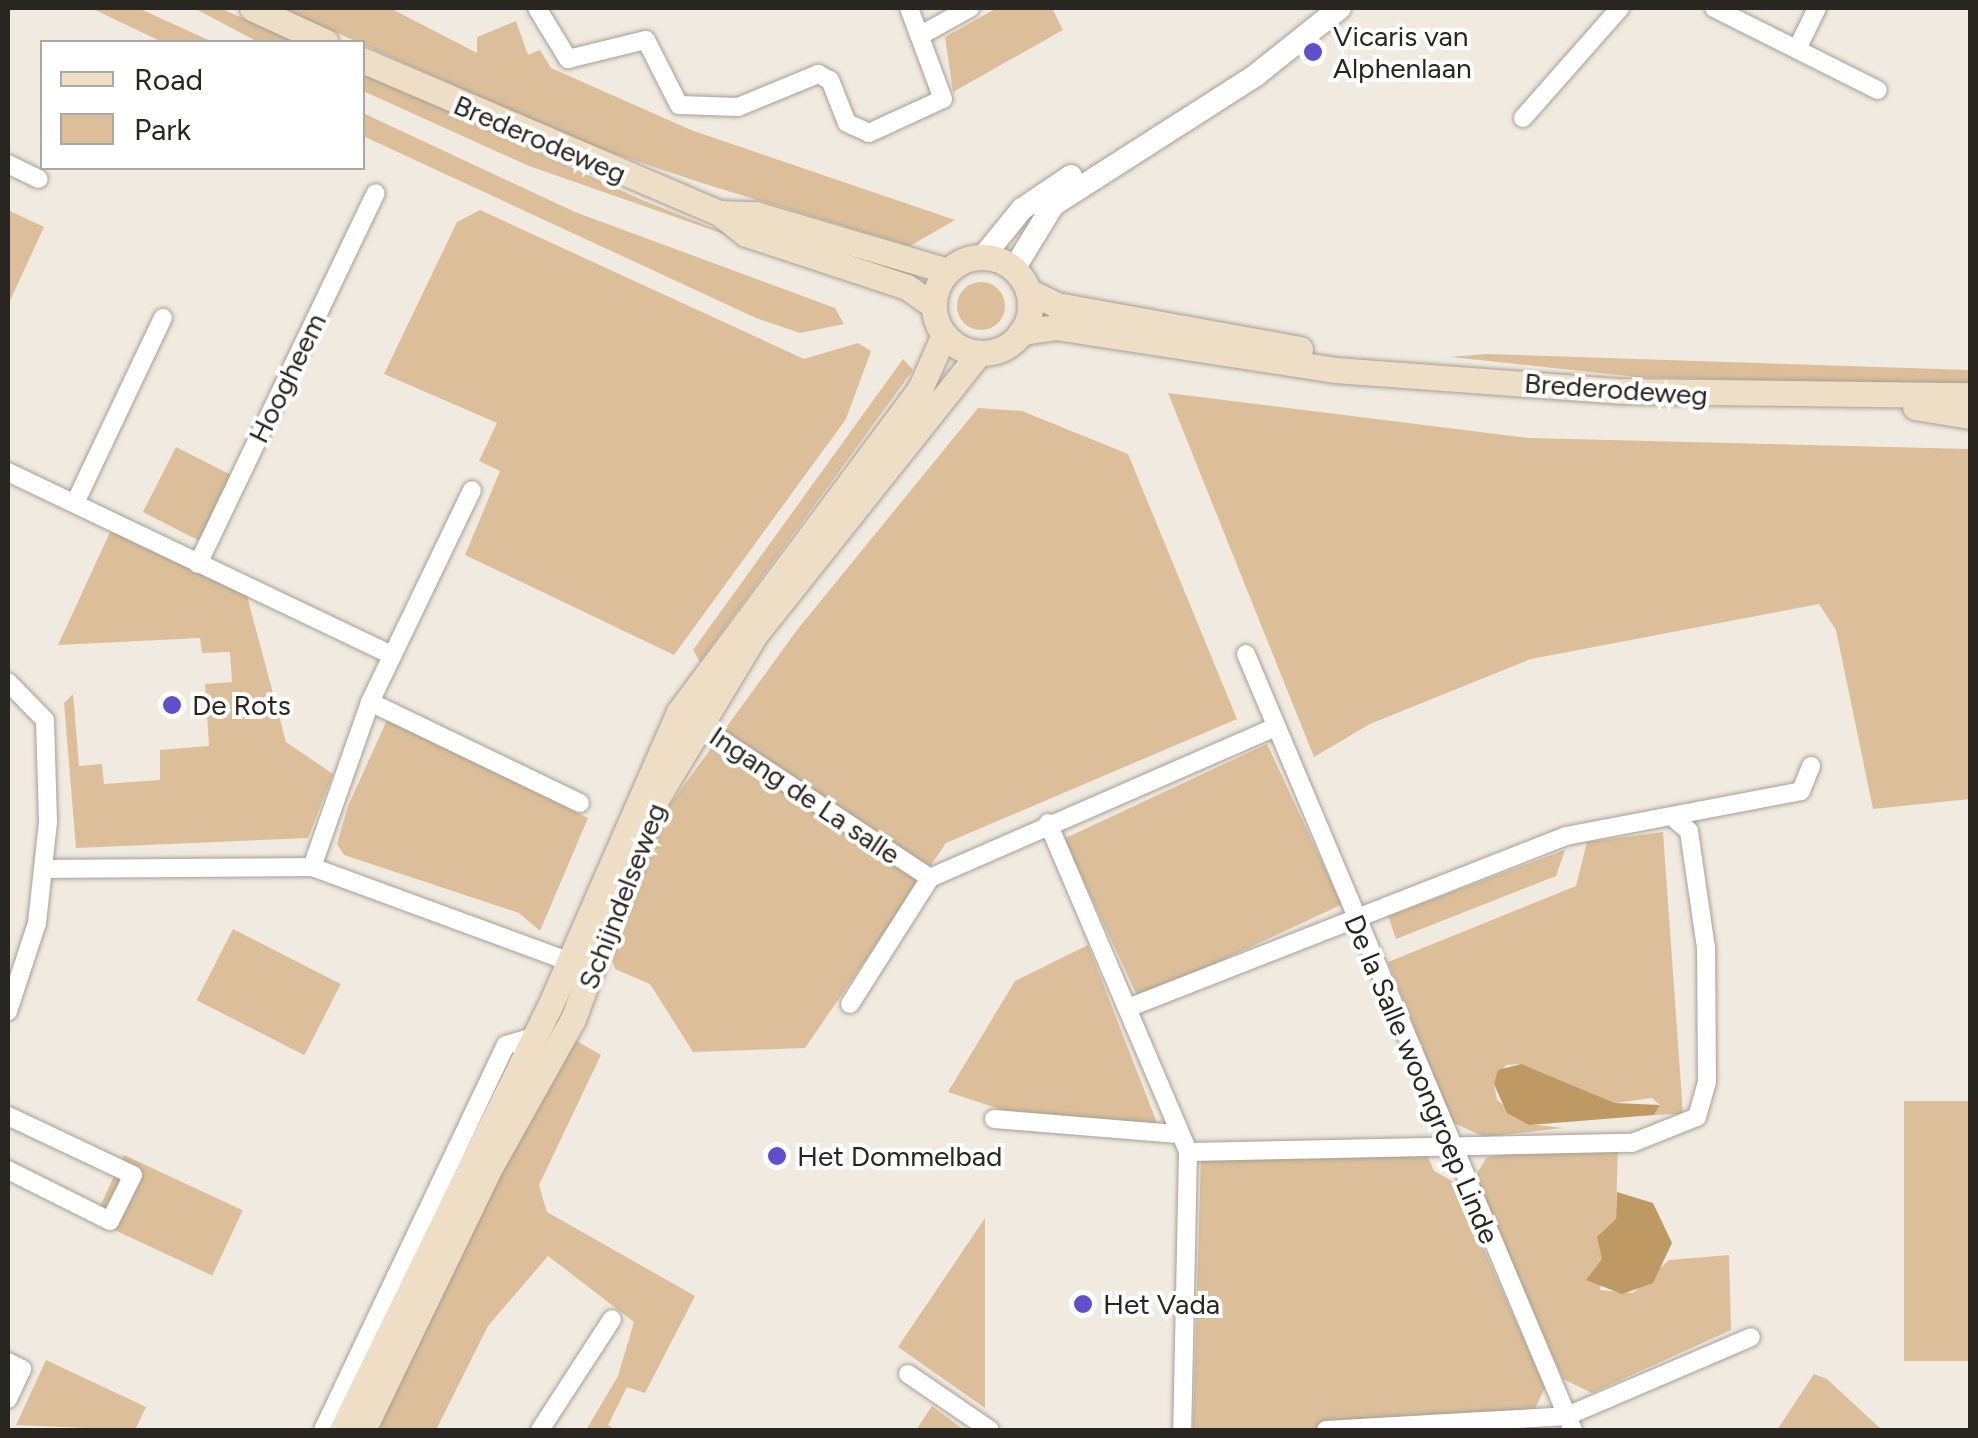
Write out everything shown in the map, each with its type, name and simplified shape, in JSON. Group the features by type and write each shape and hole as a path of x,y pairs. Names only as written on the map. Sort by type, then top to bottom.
{"main road":[{"path":"252,8 322,40"},
{"name":"Brederodeweg","path":"365,61 719,213 746,234 907,288 934,306"},
{"name":"Brederodeweg","path":"719,213 755,214 948,271"},
{"path":"983,257 1014,269 1028,292 1022,332 979,353 944,335 934,306 948,271 983,257"},
{"name":"Brederodeweg","path":"1028,292 1373,368"},
{"name":"Brederodeweg","path":"1022,332 1054,327 1373,368 1622,392 1860,399 1970,395"},
{"name":"Schijndelseweg","path":"342,1430 570,962 679,712 920,389 944,335"},
{"name":"Schijndelseweg","path":"363,1430 488,1171 573,1020 642,828 754,636 979,353"},
{"name":"Brederodeweg","path":"1860,399 1970,416"}],"street":[{"path":"538,8 568,60 646,40 671,96 692,109 715,101 738,107 818,74 830,80 846,123 870,133 943,100 909,8"},
{"path":"921,35 970,8"},
{"path":"983,257 1032,201 1116,158 1256,75 1340,8"},
{"path":"1523,118 1620,8"},
{"path":"1714,8 1878,90"},
{"path":"1798,47 1816,8"},
{"path":"1014,269 1054,205 1116,158"},
{"path":"8,164 38,179"},
{"name":"Hoogheem","path":"198,564 376,192"},
{"path":"75,502 163,318"},
{"path":"8,472 392,655"},
{"path":"312,866 370,702 472,490"},
{"name":"De la Salle woongroep Linde","path":"1246,654 1271,728 1570,1423"},
{"path":"8,682 45,720 46,869 8,1011"},
{"path":"370,702 580,802"},
{"name":"Ingang de La salle","path":"679,712 930,878"},
{"path":"850,1004 930,878 1271,728"},
{"path":"1130,1006 1566,836 1677,821 1801,791 1811,766"},
{"path":"1188,1152 1454,1153 1632,1143 1696,1117 1707,1081 1706,948 1688,831 1677,821"},
{"path":"1048,823 1130,1006 1175,1134 1188,1152 1182,1430"},
{"path":"46,869 312,866 570,962"},
{"name":"Schijndelseweg","path":"323,1430 506,1045 534,1038"},
{"path":"8,1116 132,1176 110,1221 8,1170"},
{"path":"994,1119 1175,1134"},
{"path":"540,1430 612,1319"},
{"path":"1326,1430 1570,1423 1751,1337"},
{"path":"8,1362 22,1369 8,1399"},
{"path":"908,1374 990,1430"}],"green space":[{"path":"91,8 138,8 209,40 158,40"},
{"path":"194,8 220,8 292,40 254,40"},
{"path":"281,8 390,8 477,53 477,37 516,21 528,55 540,50 551,68 691,130 955,220 910,246 588,145 365,45 365,40 353,40"},
{"path":"997,8 1052,8 1063,30 953,92 945,37"},
{"path":"365,73 642,200 761,247 529,166 365,92"},
{"path":"365,114 575,212 835,308 844,324 800,333 756,318 365,137"},
{"path":"8,210 44,227 8,305"},
{"path":"480,210 804,359 858,343 871,351 846,419 674,655 465,555 500,471 479,461 497,423 384,374 457,222"},
{"path":"981,282 998,289 1005,306 998,323 981,330 964,323 957,306 964,289"},
{"path":"1486,354 1970,370 1970,386 1637,377 1451,357"},
{"path":"903,359 913,370 700,662 693,650"},
{"path":"1168,393 1529,438 1970,449 1970,799 1873,809 1836,630 1819,604 1531,659 1370,724 1314,757"},
{"path":"978,408 1022,411 1128,454 1237,719 946,843 805,1048 693,1052 650,984 615,969 608,948 653,828 797,630"},
{"path":"176,447 232,476 199,541 143,512"},
{"path":"111,530 247,596 286,742 333,774 308,838 76,848 64,703 73,694 79,766 102,764 104,784 160,780 160,750 209,746 205,684 232,682 230,652 202,653 200,638 58,645"},
{"path":"387,720 588,818 540,931 519,913 344,855 337,844 348,806"},
{"path":"1267,744 1342,904 1139,999 1064,839"},
{"path":"1663,832 1683,1114 1654,1115 1660,1105 1652,1098 1615,1103 1520,1064 1506,1065 1494,1084 1497,1100 1529,1124 1563,1128 1484,1137 1452,1122 1388,962 1576,886 1587,842"},
{"path":"1565,850 1556,876 1396,939 1388,916"},
{"path":"233,929 341,984 304,1055 197,1000"},
{"path":"1088,945 1159,1128 1003,1110 948,1092 1015,981"},
{"path":"570,1037 601,1055 539,1185 547,1212 695,1296 645,1393 627,1387 608,1425 615,1430 586,1430 618,1376 634,1322 548,1256 488,1326 436,1430 367,1430"},
{"path":"1904,1101 1970,1101 1970,1361 1904,1361"},
{"path":"1618,1141 1616,1219 1600,1290 1633,1293 1669,1260 1729,1255 1731,1330 1592,1393 1563,1379 1474,1178 1487,1157"},
{"path":"1427,1154 1434,1171 1454,1182 1545,1387 1535,1409 1323,1430 1193,1430 1201,1155"},
{"path":"124,1155 243,1210 212,1276 94,1220"},
{"path":"985,1218 985,1408 898,1347"},
{"path":"46,1360 146,1407 135,1430 16,1425"},
{"path":"1814,1374 1827,1379 1882,1430 1777,1430"},
{"path":"932,1406 964,1430 916,1430"}],"shaded area":[{"path":"1521,1064 1615,1103 1660,1105 1654,1115 1529,1125 1507,1113 1494,1084 1498,1070"},
{"path":"1617,1192 1653,1203 1672,1243 1653,1283 1622,1294 1586,1280 1602,1259 1597,1237 1616,1219"}],"place":[{"name":"Vicaris van Alphenlaan","path":"1313,52"},
{"name":"De Rots","path":"172,705"},
{"name":"Het Dommelbad","path":"777,1156"},
{"name":"Het Vada","path":"1083,1304"}]}
